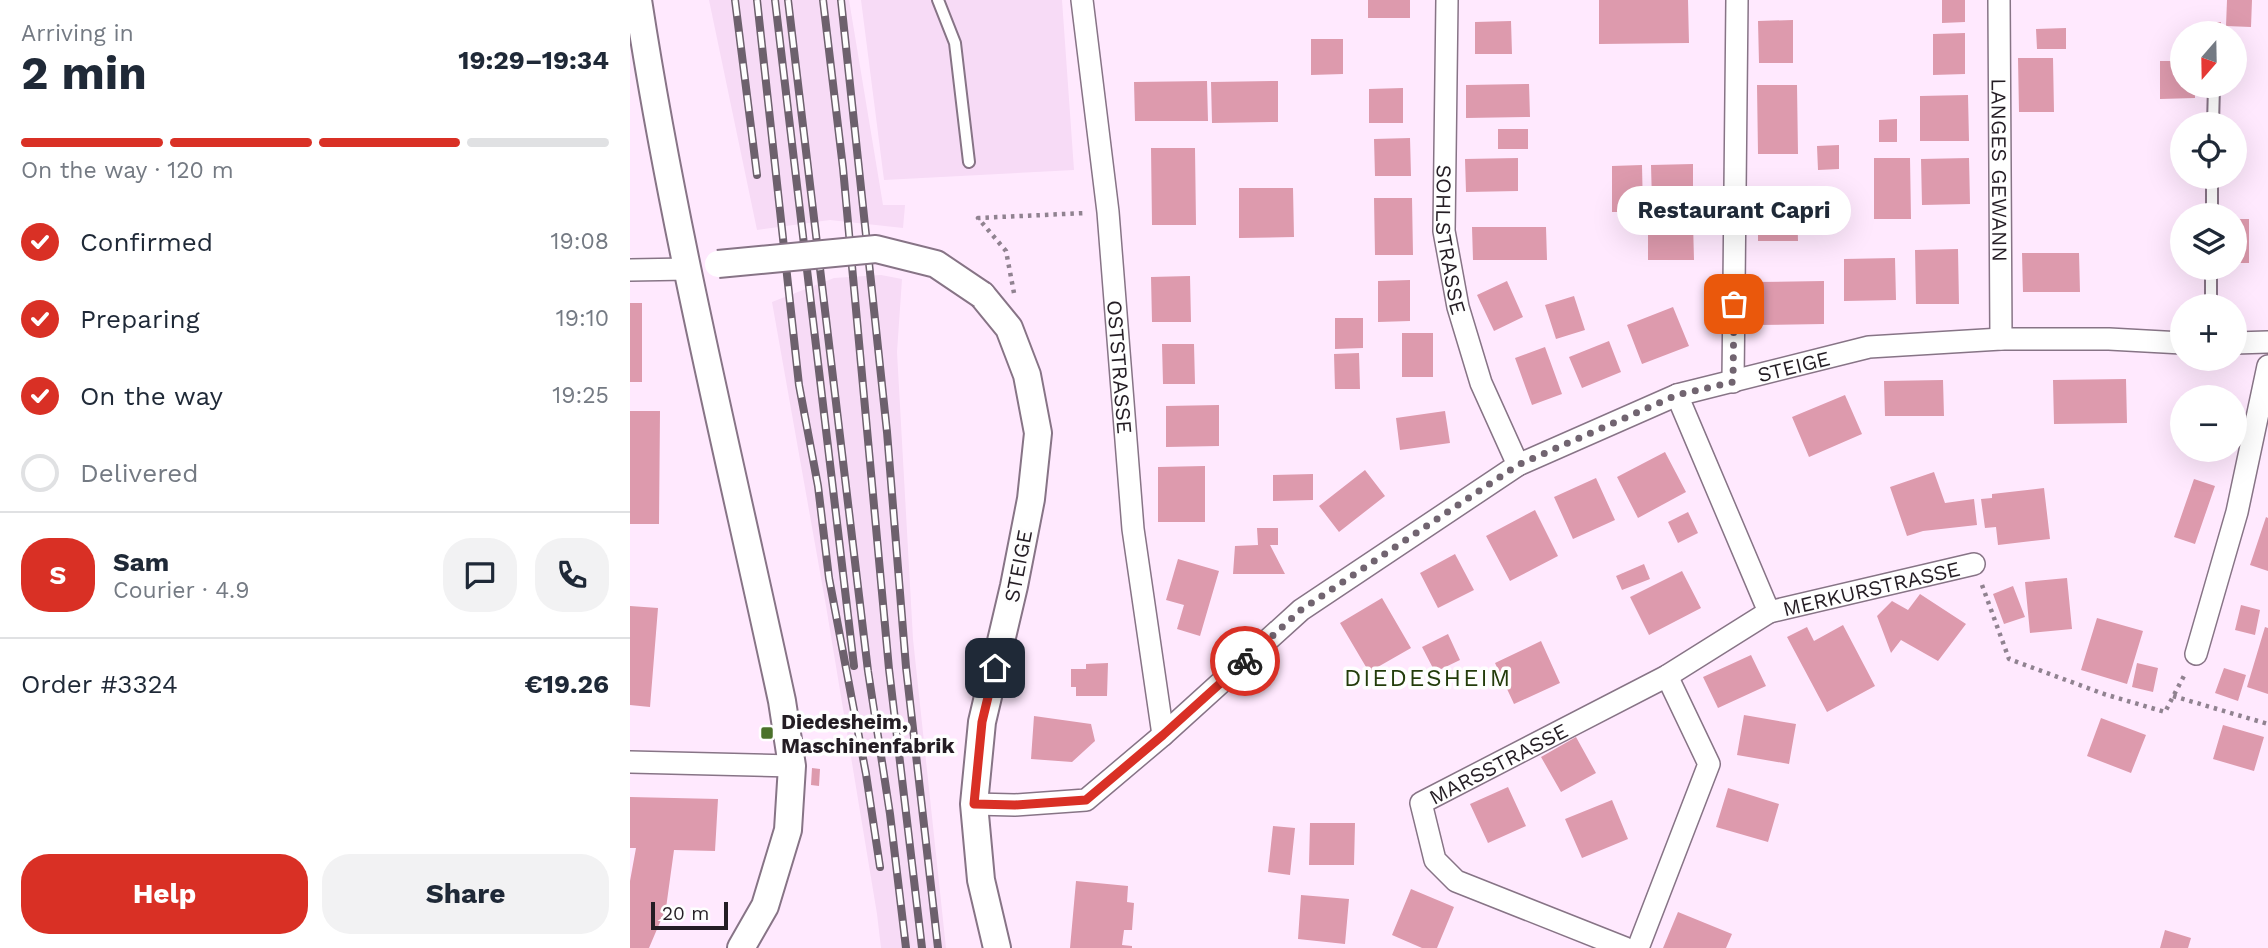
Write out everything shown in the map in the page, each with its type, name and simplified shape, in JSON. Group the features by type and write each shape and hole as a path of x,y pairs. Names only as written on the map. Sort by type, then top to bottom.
{"street":[{"path":"638,0 650,81 782,701 792,766 788,831 765,906 741,948"},
{"name":"OSTSTRASSE","path":"1082,0 1108,212 1133,529 1163,735"},
{"name":"SOHLSTRASSE","path":"1447,0 1444,231 1458,307 1477,370 1518,465"},
{"path":"1733,382 1737,0"},
{"name":"LANGES GEWANN","path":"1999,0 2001,338"},
{"name":"STEIGE","path":"688,269 876,248 936,264 982,295 1009,328 1027,375 1038,433 1031,499 1017,573 982,722 974,804 1015,805 1086,800 1163,735 1301,610 1518,465 1677,395 1869,347 2001,338 2170,343"},
{"path":"630,270 688,269"},
{"path":"2247,343 2268,342"},
{"path":"2196,654 2236,512 2268,366"},
{"path":"1677,395 1769,612"},
{"name":"MERKURSTRASSE","path":"1769,612 1974,564"},
{"name":"MARSSTRASSE","path":"1625,948 1456,881 1435,860 1421,803 1667,676 1769,612"},
{"path":"1638,948 1709,764 1667,676"},
{"path":"630,762 792,766"},
{"path":"974,804 981,880 997,948"}],"lane":[{"path":"937,0 955,43 969,162"}],"path":[{"path":"1009,328 1014,294 1006,251 978,218 1108,212"},
{"path":"1974,564 2009,659 2104,694 2165,712 2196,654"},
{"path":"2173,696 2268,724"}],"shaded area":[{"path":"709,0 849,0 883,205 905,205 903,228 830,220 757,230"},
{"path":"861,0 1062,0 1074,170 884,180"},
{"path":"881,275 902,279 897,352 913,639 946,948 881,948 826,606 772,302 834,278"}],"building":[{"path":"1368,0 1410,0 1410,18 1368,18"},
{"path":"1599,0 1688,0 1689,43 1599,44"},
{"path":"1942,0 1965,0 1965,22 1942,23"},
{"path":"2227,0 2252,0 2251,27 2247,27 2247,21 2226,21"},
{"path":"1793,20 1793,63 1759,63 1758,21"},
{"path":"1511,21 1512,54 1475,54 1475,22"},
{"path":"2066,28 2066,49 2037,49 2036,29"},
{"path":"1965,33 1965,74 1933,75 1933,34"},
{"path":"1311,39 1343,39 1343,74 1311,75"},
{"path":"2018,58 2053,58 2054,112 2019,112"},
{"path":"2160,61 2170,61 2170,98 2195,98 2160,99"},
{"path":"1207,81 1208,121 1135,121 1134,82"},
{"path":"1278,81 1278,122 1212,123 1211,82"},
{"path":"1529,84 1530,117 1466,118 1466,85"},
{"path":"1757,85 1797,85 1798,154 1758,154"},
{"path":"1403,88 1403,123 1369,123 1369,89"},
{"path":"1968,95 1969,141 1920,141 1920,96"},
{"path":"1897,119 1897,142 1879,142 1879,120"},
{"path":"1498,129 1528,129 1528,149 1498,149"},
{"path":"1410,138 1411,176 1375,176 1374,139"},
{"path":"1839,145 1839,169 1818,170 1817,146"},
{"path":"1151,148 1195,148 1196,225 1152,225"},
{"path":"1518,158 1518,191 1466,192 1465,159"},
{"path":"1874,158 1910,158 1911,219 1874,219"},
{"path":"1969,158 1970,204 1922,205 1921,159"},
{"path":"1693,164 1693,202 1652,202 1651,165"},
{"path":"1642,165 1643,212 1612,212 1612,166"},
{"path":"1239,188 1293,188 1294,237 1239,238"},
{"path":"1374,198 1412,198 1413,255 1375,255"},
{"path":"1758,208 1797,208 1798,241 1758,241"},
{"path":"2247,219 2249,219 2247,263"},
{"path":"1648,223 1693,223 1694,260 1648,260"},
{"path":"1472,227 1546,227 1547,260 1473,260"},
{"path":"1958,249 1959,304 1916,304 1915,250"},
{"path":"2022,253 2079,253 2080,292 2023,292"},
{"path":"1895,258 1896,300 1844,301 1844,259"},
{"path":"1190,276 1191,322 1152,322 1151,277"},
{"path":"1410,280 1410,321 1378,322 1378,281"},
{"path":"1507,281 1523,317 1494,331 1477,295"},
{"path":"1824,281 1824,324 1755,325 1755,282"},
{"path":"1574,296 1585,330 1556,339 1545,305"},
{"path":"630,303 642,303 642,382 630,382"},
{"path":"1673,307 1689,346 1642,364 1627,325"},
{"path":"1335,318 1363,318 1363,348 1335,349"},
{"path":"1402,333 1433,333 1433,377 1402,377"},
{"path":"1609,341 1621,372 1582,388 1569,357"},
{"path":"1162,344 1194,344 1195,384 1163,384"},
{"path":"1545,347 1562,394 1532,405 1515,358"},
{"path":"1359,353 1360,389 1335,389 1334,354"},
{"path":"2126,379 2127,423 2054,424 2053,380"},
{"path":"1943,380 1944,416 1885,416 1884,381"},
{"path":"1845,395 1862,434 1809,457 1792,417"},
{"path":"1219,405 1219,446 1166,447 1166,406"},
{"path":"630,411 660,411 659,524 630,524"},
{"path":"1445,411 1450,443 1400,450 1396,418"},
{"path":"1665,452 1686,492 1638,518 1617,477"},
{"path":"1205,466 1205,522 1158,522 1158,467"},
{"path":"1365,470 1385,496 1339,532 1319,506"},
{"path":"1934,472 1945,503 1974,499 1977,525 1923,531 1907,536 1890,487"},
{"path":"1313,474 1313,500 1273,501 1273,475"},
{"path":"1596,478 1615,520 1573,539 1554,497"},
{"path":"2194,479 2215,486 2195,544 2174,537"},
{"path":"2044,488 2050,539 1998,545 1996,527 1985,528 1981,499 1992,498 1992,494"},
{"path":"1535,510 1558,556 1510,581 1486,536"},
{"path":"1688,512 1698,533 1678,543 1668,522"},
{"path":"2266,517 2268,518 2268,571 2250,565"},
{"path":"1257,528 1278,528 1278,545 1270,545 1285,574 1233,574 1235,546 1258,545"},
{"path":"1455,554 1474,590 1438,608 1420,573"},
{"path":"1178,559 1219,571 1200,636 1177,629 1184,605 1166,600"},
{"path":"1644,564 1650,579 1622,590 1616,576"},
{"path":"1682,571 1701,608 1649,635 1630,597"},
{"path":"2067,578 2072,629 2030,633 2025,582"},
{"path":"2013,586 2025,617 2004,624 1993,594"},
{"path":"1920,594 1966,624 1938,661 1901,640 1891,653 1877,616 1892,601 1908,610"},
{"path":"1382,598 1411,648 1369,672 1340,623"},
{"path":"2241,605 2260,610 2255,635 2235,630"},
{"path":"630,606 658,608 650,707 630,705"},
{"path":"2097,618 2143,631 2127,684 2081,670"},
{"path":"1843,625 1875,686 1827,712 1787,637 1807,627 1814,641"},
{"path":"2265,627 2268,628 2268,694 2247,687"},
{"path":"1448,634 1460,660 1435,672 1422,647"},
{"path":"1541,641 1560,683 1514,704 1495,663"},
{"path":"1751,655 1766,686 1718,708 1703,677"},
{"path":"1108,663 1107,696 1076,696 1076,687 1071,687 1071,669 1086,669 1086,664"},
{"path":"2137,663 2158,668 2153,692 2132,687"},
{"path":"2224,668 2246,675 2238,701 2215,693"},
{"path":"1744,715 1796,724 1789,764 1737,755"},
{"path":"1034,716 1091,724 1095,741 1072,762 1031,759"},
{"path":"2101,718 2146,735 2131,773 2087,756"},
{"path":"2223,725 2264,737 2254,771 2213,759"},
{"path":"1576,737 1596,773 1561,792 1541,757"},
{"path":"812,768 820,769 819,786 811,785"},
{"path":"1508,787 1526,826 1488,843 1470,804"},
{"path":"1728,788 1779,804 1768,842 1716,827"},
{"path":"630,797 718,799 715,851 674,850 666,908 649,948 630,948 630,881 636,848 630,848"},
{"path":"1612,800 1628,839 1582,858 1565,819"},
{"path":"1310,823 1355,823 1354,865 1309,865"},
{"path":"1273,826 1295,828 1290,875 1268,872"},
{"path":"1076,881 1128,886 1127,902 1134,903 1132,930 1124,930 1122,945 1132,948 1070,948"},
{"path":"1411,889 1454,907 1437,948 1422,948 1392,935"},
{"path":"1301,895 1349,899 1345,944 1298,939"},
{"path":"1678,912 1732,934 1726,948 1663,948"},
{"path":"2165,930 2191,938 2188,948 2160,948"}],"railway":[{"path":"735,0 757,175"},
{"path":"757,0 799,385 818,486 829,578 866,774 880,867"},
{"path":"775,0 854,666"},
{"path":"788,0 868,671 890,814 906,948"},
{"path":"823,0 843,168 889,669 922,948"},
{"path":"841,0 887,432 906,667 938,948"}],"way so far":[{"path":"1245,661 1301,610 1518,465 1677,395 1733,382 1734,304"}],"place":[{"name":"Restaurant Capri","path":"1734,304"},
{"name":"Diedesheim, Maschinenfabrik","path":"767,733"}],"district":[{"name":"DIEDESHEIM","path":"1428,678"}],"route":[{"path":"995,668 982,722 974,804 1015,805 1086,800 1245,661"}]}
